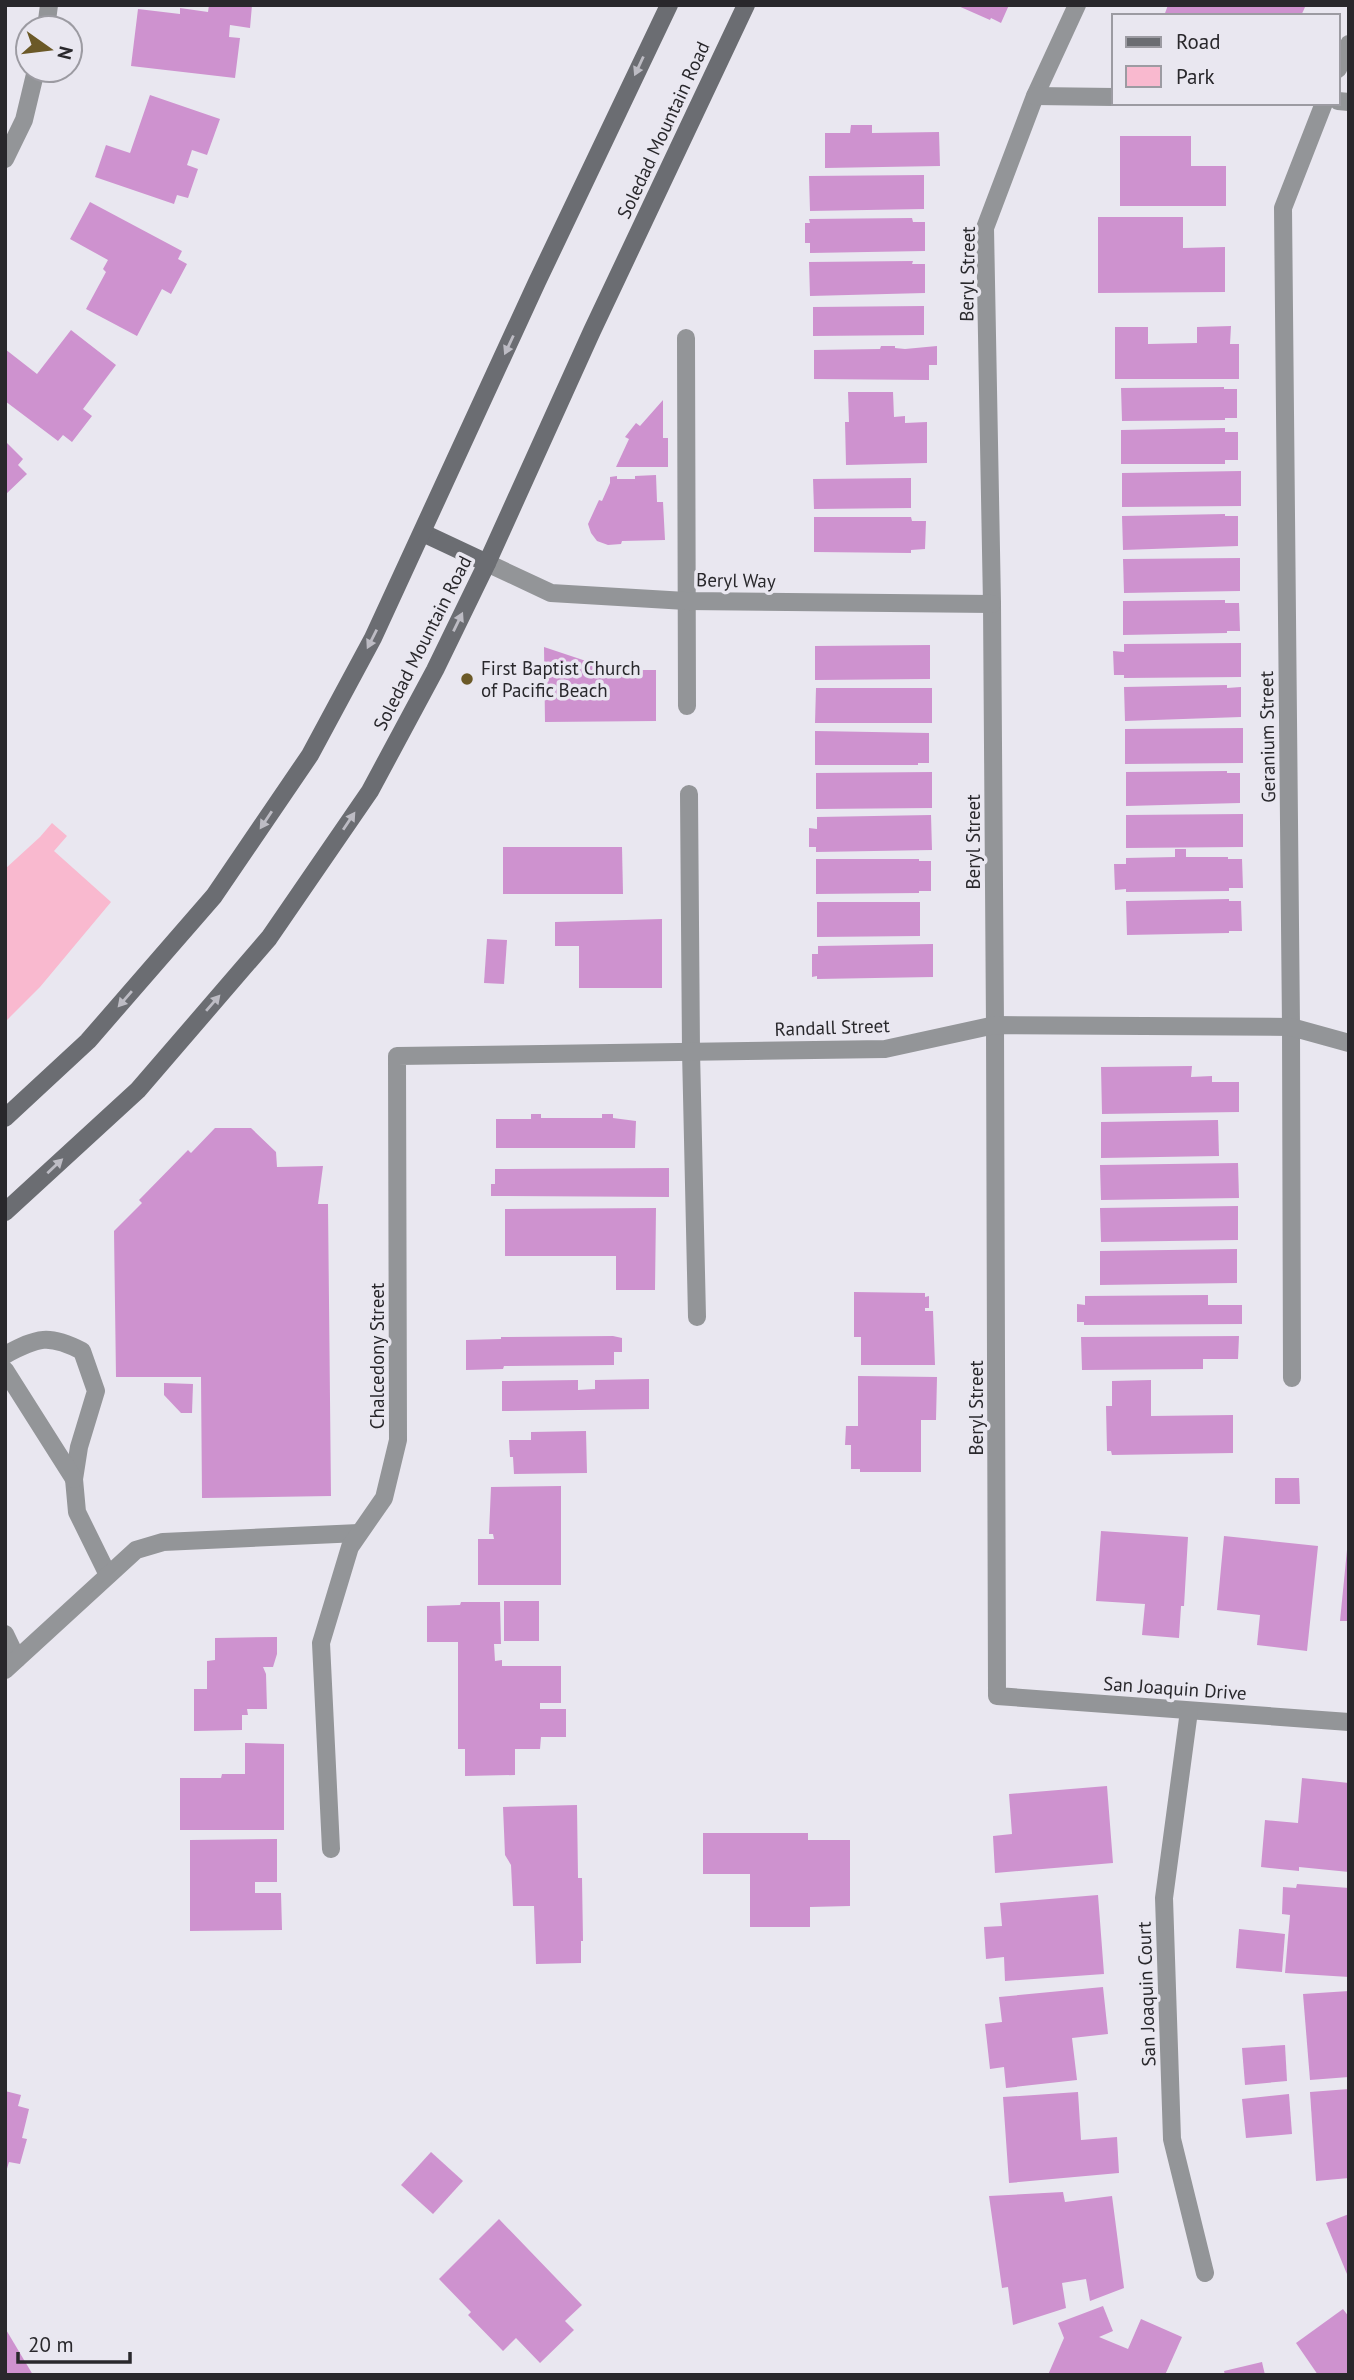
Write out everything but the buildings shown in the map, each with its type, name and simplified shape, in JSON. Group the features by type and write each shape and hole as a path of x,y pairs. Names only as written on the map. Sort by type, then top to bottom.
{"main road":[{"path":"5,1118 88,1041 214,896 310,755 373,638 669,5"},
{"name":"Soledad Mountain Road","path":"5,1213 138,1090 269,938 370,791 435,670 746,5"},
{"path":"423,533 486,563"}],"street":[{"name":"Beryl Street","path":"997,1696 992,604 985,228 1035,96 1077,5"},
{"path":"1340,64 1349,44"},
{"path":"5,159 23,120 32,84"},
{"path":"1035,96 1112,97"},
{"name":"Geranium Street","path":"1292,1378 1283,208 1323,105"},
{"path":"686,338 687,706"},
{"name":"Beryl Way","path":"486,563 551,593 686,601 992,604"},
{"path":"689,794 697,1317"},
{"name":"Randall Street","path":"397,1056 885,1049 995,1025 1291,1027 1349,1043"},
{"name":"Chalcedony Street","path":"331,1849 321,1643 350,1547 384,1498 398,1440 397,1056"},
{"path":"5,1355 29,1342 59,1340 82,1351 96,1391 79,1447 74,1479 77,1512 108,1575"},
{"path":"5,1370 74,1479"},
{"path":"11,1664 136,1550 163,1542 359,1533"},
{"path":"5,1634 11,1664"},
{"name":"San Joaquin Drive","path":"997,1696 1349,1722"},
{"name":"San Joaquin Court","path":"1188,1711 1164,1911 1172,2138 1205,2273"}],"green space":[{"path":"52,823 67,836 54,851 111,902 40,987 5,1022 5,869"}],"place":[{"name":"First Baptist Church of Pacific Beach","path":"467,679"}]}
